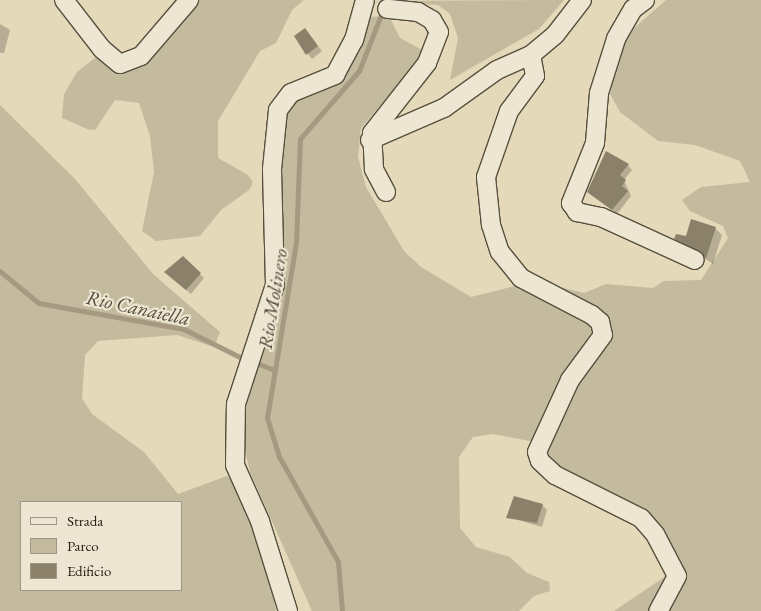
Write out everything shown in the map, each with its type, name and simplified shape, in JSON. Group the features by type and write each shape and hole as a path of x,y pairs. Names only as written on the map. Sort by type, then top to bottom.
{"street":[{"path":"64,0 112,60 127,64 141,56 189,0"},
{"path":"288,611 232,450 236,404 249,356 274,285 272,169 278,110 291,93 335,75 354,40 365,0"},
{"path":"370,140 444,108 497,70 531,55 555,35 582,0"},
{"path":"645,0 633,9 616,39 599,93 595,143 570,203 578,212 608,220 694,260"},
{"path":"386,9 418,12 432,20 438,32 427,62 375,123 370,140 374,170 386,192"},
{"path":"531,55 535,76 509,111 486,177 491,225 500,252 521,278 592,315 600,322 603,335 570,380 537,452 540,461 555,475 641,518 655,534 677,576 658,611"}],"green space":[{"path":"197,0 304,0 292,10 276,43 260,51 218,121 218,158 248,175 253,182 249,190 221,210 200,236 156,241 142,231 154,172 150,136 139,103 115,100 95,130 87,129 62,118 64,94 77,72 96,57 115,68"},
{"path":"564,0 539,29 450,80 458,38 450,14 438,5 370,1"},
{"path":"666,0 761,0 761,611 665,611 684,583 677,555 668,541 558,472 535,442 493,434 473,437 459,457 460,528 476,547 510,557 527,573 549,582 550,591 534,596 519,611 312,611 250,472 241,432 249,381 283,272 280,168 286,114 294,99 332,85 346,73 356,58 366,17 389,16 400,38 426,52 361,128 358,157 366,187 404,251 421,267 471,297 535,281 584,293 606,284 653,288 664,281 701,280 728,238 723,226 690,211 682,200 701,187 750,182 740,161 695,145 658,141 620,112 610,94 620,50 634,28"},
{"path":"0,105 75,179 154,275 220,332 214,347 177,335 98,341 85,355 82,398 92,414 144,452 178,494 227,476 237,483 265,550 276,611 0,611"},
{"path":"666,576 669,581 653,611 614,611"}],"building":[{"path":"305,28 318,46 306,55 294,36"},
{"path":"606,151 629,164 620,175 626,180 622,186 628,191 612,210 587,192"},
{"path":"691,219 716,227 706,258 674,239 676,234 686,236"},
{"path":"183,256 201,273 186,290 164,272"},
{"path":"514,496 543,504 537,523 506,518"}],"waterway":[{"name":"Rio Molinero","path":"342,611 338,562 279,457 267,418 296,243 300,139 359,71 387,0"},
{"name":"Rio Canaiella","path":"0,271 39,303 184,329 246,360"},
{"name":"Rio Canaiella","path":"254,362 275,370"}]}
